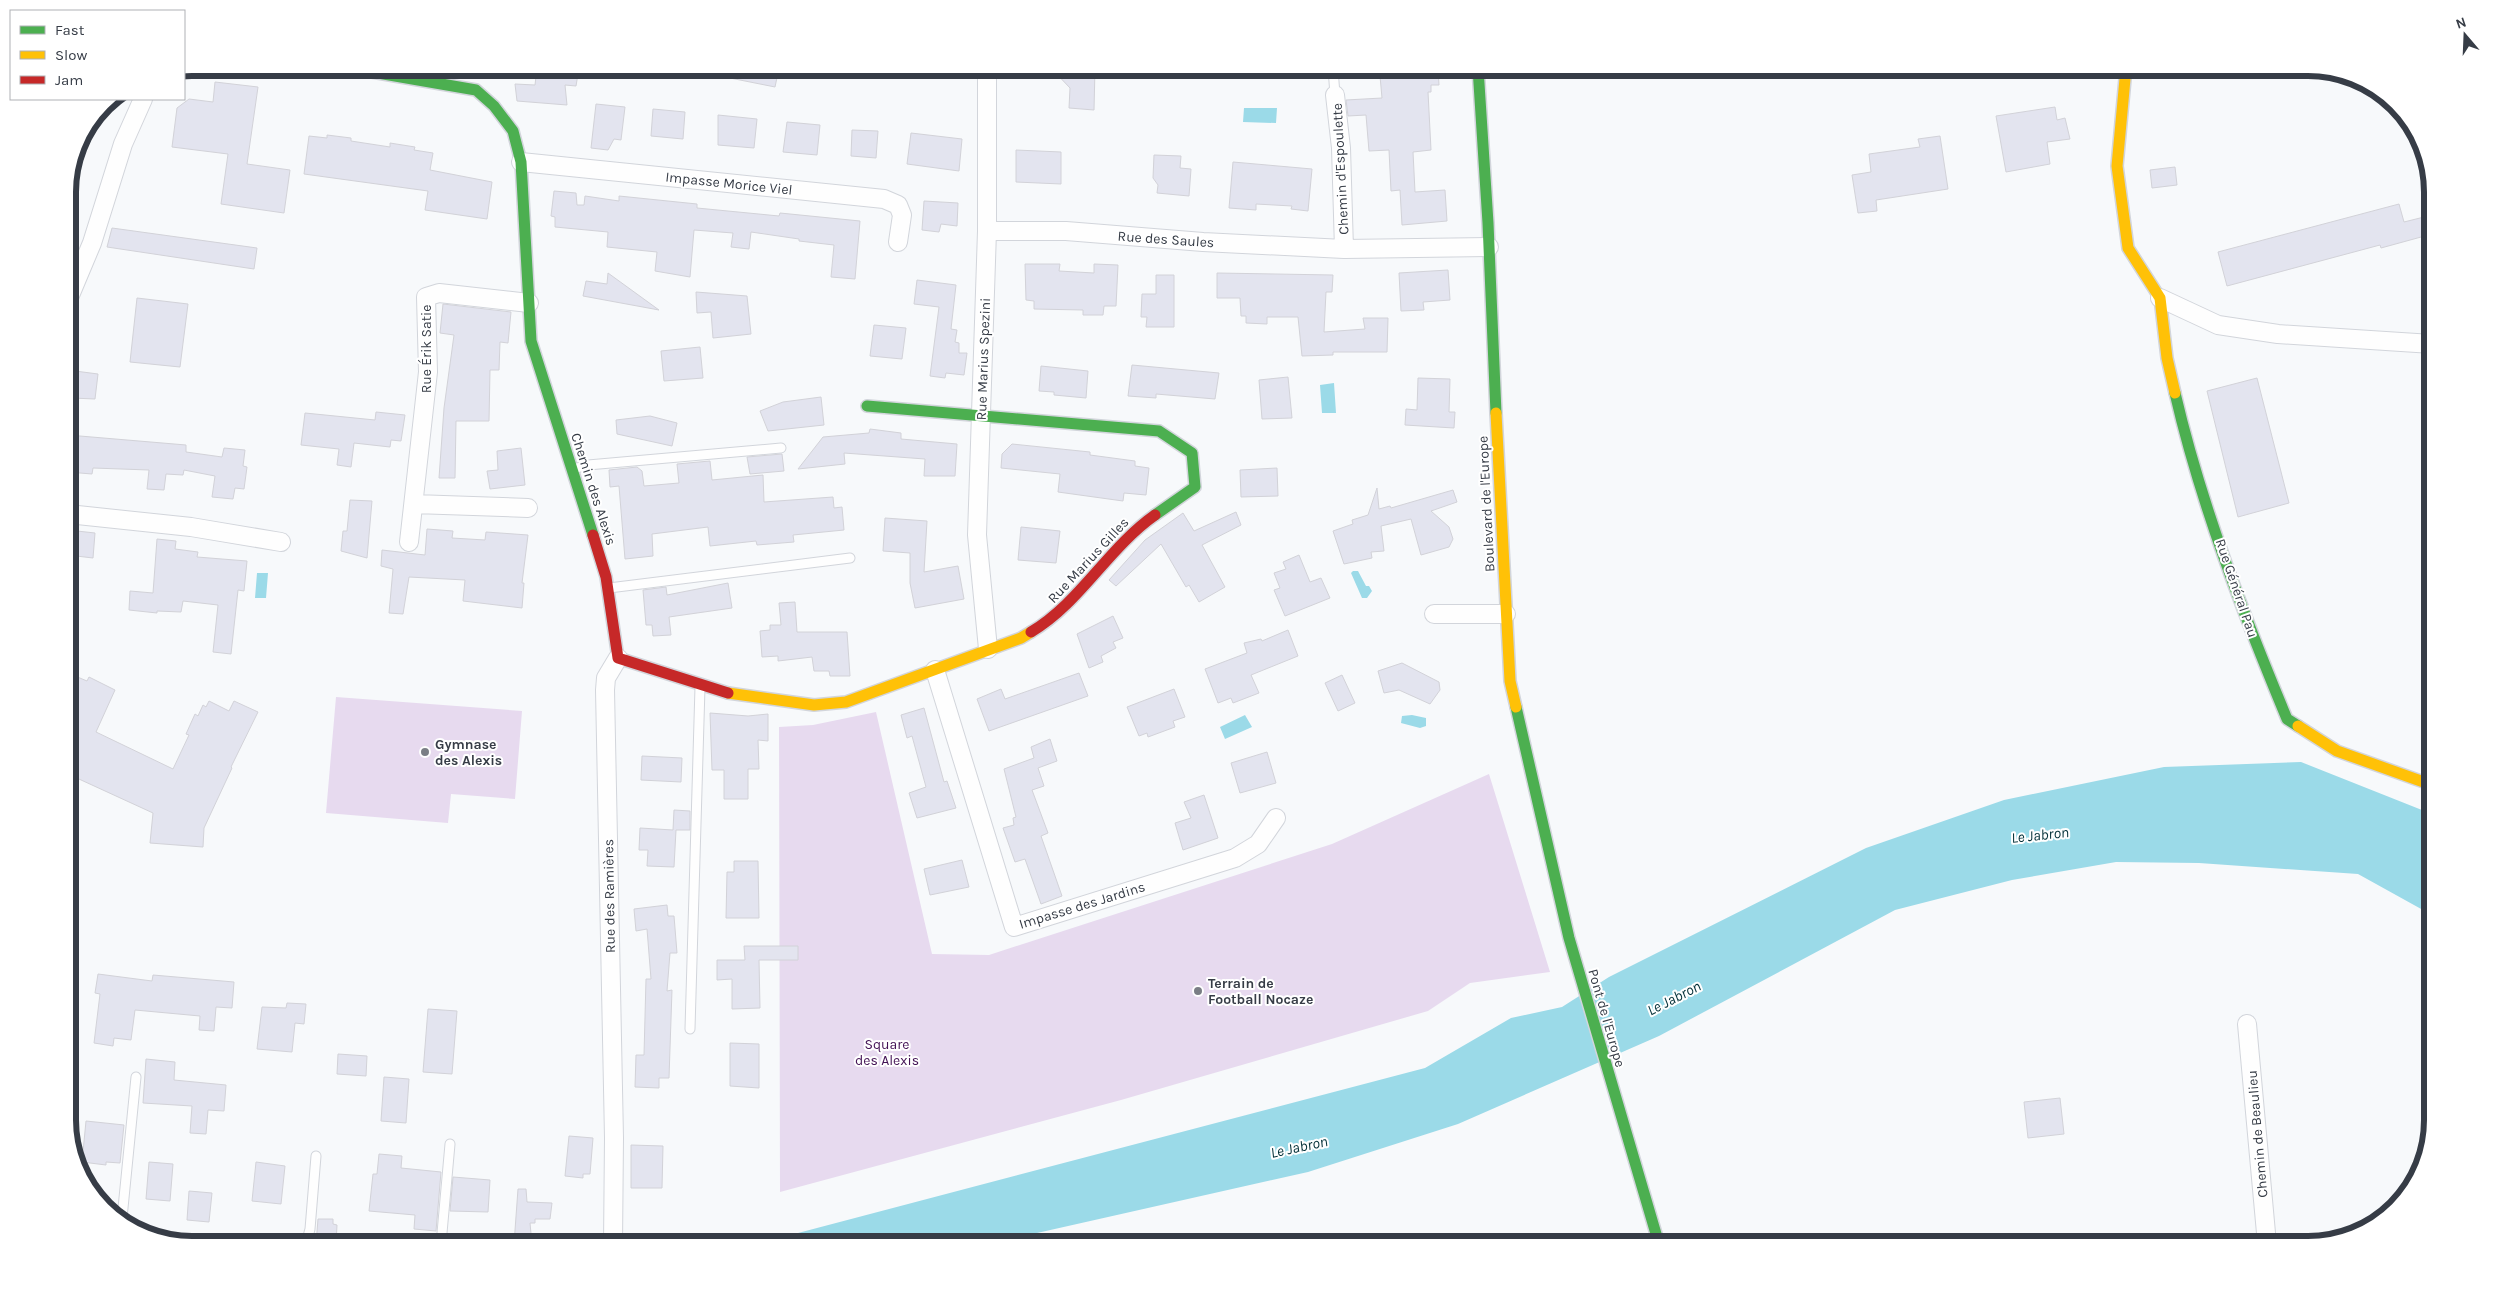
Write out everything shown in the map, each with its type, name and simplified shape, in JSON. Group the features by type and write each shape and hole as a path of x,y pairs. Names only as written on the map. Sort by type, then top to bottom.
{"street":[{"name":"Chemin des Alexis","path":"395,76 476,90 509,123 520,149 531,341 608,588 618,658"},
{"name":"Rue Marius Spezini","path":"987,76 987,231 977,535 988,649"},
{"name":"Boulevard de l'Europe","path":"1478,76 1489,247 1489,291 1510,681 1567,933"},
{"name":"Rue Général Pau","path":"2125,76 2117,166 2128,248 2160,298 2167,358 2188,450 2246,619 2287,719 2337,751 2424,781"},
{"name":"Chemin d'Espoulette","path":"1335,95 1341,148 1344,249 1489,247"},
{"path":"76,281 92,243 123,144 143,100"},
{"name":"Impasse Morice Viel","path":"521,162 884,199 898,205 902,215 898,242"},
{"name":"Rue des Saules","path":"987,231 1066,231 1203,242 1344,249"},
{"name":"Rue Érik Satie","path":"409,542 428,372 426,297 439,292 529,303"},
{"path":"2160,298 2218,324 2278,334 2424,343"},
{"path":"867,406 982,417"},
{"name":"Rue Marius Gilles","path":"982,417 1159,431 1192,452 1195,487 1135,530 1050,621 1021,638 988,649"},
{"path":"414,504 528,508"},
{"path":"76,515 190,527 281,542"},
{"path":"1434,614 1506,614"},
{"path":"618,658 727,693 814,705 846,702 988,649"},
{"name":"Rue des Ramières","path":"613,1236 614,1138 605,690 606,678 618,658"},
{"name":"Impasse des Jardins","path":"935,670 1014,927 1235,858 1258,844 1276,818"},
{"name":"Pont de l'Europe","path":"1567,933 1656,1236"},
{"name":"Chemin de Beaulieu","path":"2247,1024 2266,1236"}],"lane":[{"path":"1334,76 1335,95"},
{"path":"572,469 588,465 781,448"},
{"path":"608,588 850,558"},
{"path":"690,1029 700,685"},
{"path":"123,1212 136,1077"},
{"path":"442,1236 450,1144"},
{"path":"308,1236 316,1156"}],"green space":[{"name":"Gymnase des Alexis","path":"336,697 522,711 515,799 451,794 448,823 326,813"},
{"name":"Square des Alexis","path":"876,712 932,954 989,955 1332,844 1489,774 1550,972 1470,983 1428,1011 1121,1100 780,1192 779,727 813,725"}],"water":[{"path":"1244,108 1277,108 1276,123 1243,122"},
{"path":"1334,383 1336,413 1322,413 1320,385"},
{"path":"1358,571 1366,586 1369,586 1372,591 1367,598 1362,598 1351,573"},
{"path":"257,573 268,573 266,598 255,598"},
{"path":"1245,715 1252,727 1225,739 1220,727"},
{"path":"1412,715 1426,718 1426,726 1420,728 1401,723 1402,716"},
{"name":"Le Jabron","path":"2301,762 2424,811 2424,911 2358,874 2199,863 2116,862 2012,880 1895,910 1659,1036 1458,1124 1308,1172 1024,1236 786,1236 1425,1068 1511,1018 1562,1007 1609,977 1866,848 2004,800 2164,767"}],"building":[{"path":"536,76 578,76 576,86 565,85 567,105 517,101 515,84 535,85"},
{"path":"720,76 777,76 775,87"},
{"path":"1059,76 1095,76 1094,110 1069,108 1070,88"},
{"path":"1380,76 1438,76 1439,85 1431,85 1431,92 1428,92 1431,150 1413,152 1415,192 1445,190 1447,221 1402,225 1400,190 1391,191 1389,150 1369,151 1366,115 1348,116 1346,100 1382,98"},
{"path":"215,82 258,87 247,164 290,170 284,213 221,204 228,154 172,147 177,108 189,99 213,102"},
{"path":"596,104 625,107 621,140 614,139 608,150 591,148"},
{"path":"2055,107 2057,120 2065,118 2070,139 2047,142 2050,164 2006,172 1996,116"},
{"path":"653,109 685,112 683,139 651,136"},
{"path":"718,115 757,119 754,148 718,145"},
{"path":"787,122 820,125 817,155 783,152"},
{"path":"852,130 878,131 876,158 851,156"},
{"path":"911,133 962,139 959,171 907,164"},
{"path":"327,135 351,138 351,141 390,147 390,143 415,147 414,150 433,153 430,170 492,182 487,219 425,210 428,191 304,174 309,136 327,138"},
{"path":"1940,136 1948,189 1876,200 1877,211 1858,213 1852,175 1871,172 1869,154 1920,147 1918,139"},
{"path":"1016,150 1061,152 1061,184 1016,182"},
{"path":"1154,155 1181,156 1180,168 1191,169 1189,196 1157,193 1158,185 1153,178"},
{"path":"1233,162 1312,169 1308,211 1291,209 1292,206 1256,204 1256,210 1229,208"},
{"path":"2175,167 2177,185 2152,188 2150,170"},
{"path":"554,191 576,193 577,205 584,205 585,196 619,201 619,196 697,204 697,208 779,216 780,213 860,221 855,279 831,277 834,245 751,232 749,249 731,247 733,233 694,230 690,277 655,271 657,252 607,247 608,232 555,227 555,217 551,216"},
{"path":"924,201 958,203 957,226 941,224 939,232 922,230"},
{"path":"2399,204 2404,222 2424,217 2424,236 2381,248 2380,245 2227,286 2218,252"},
{"path":"112,228 257,248 254,269 107,247"},
{"path":"1025,264 1060,264 1059,271 1094,273 1094,264 1118,265 1116,306 1104,306 1103,315 1083,315 1083,310 1034,309 1034,301 1026,300"},
{"path":"1448,270 1450,300 1423,302 1424,310 1401,311 1399,273"},
{"path":"608,273 659,310 583,296 586,281 607,284"},
{"path":"1217,273 1333,275 1332,292 1326,292 1324,332 1365,329 1363,318 1388,318 1387,352 1333,352 1333,355 1302,356 1298,317 1267,317 1267,324 1246,323 1246,316 1241,316 1240,298 1217,298"},
{"path":"1156,275 1174,275 1174,327 1146,327 1147,317 1141,317 1142,294 1156,294"},
{"path":"917,280 956,285 951,329 957,330 955,342 959,343 959,353 967,353 964,375 946,373 945,378 930,376 939,307 914,304"},
{"path":"696,292 747,296 751,334 713,338 711,312 697,313"},
{"path":"137,298 188,304 180,367 130,362"},
{"path":"443,304 511,312 508,343 500,342 499,370 490,370 489,421 456,421 455,478 439,478 444,408 454,335 440,333"},
{"path":"874,325 906,328 902,359 870,356"},
{"path":"700,347 703,378 664,381 661,351"},
{"path":"1132,365 1219,373 1215,399 1156,394 1156,398 1128,396"},
{"path":"1041,366 1088,371 1086,398 1054,395 1054,392 1039,391"},
{"path":"76,371 98,374 95,399 76,398"},
{"path":"1288,377 1292,418 1262,419 1259,380"},
{"path":"1418,378 1450,379 1449,412 1455,412 1454,428 1405,425 1406,409 1417,410"},
{"path":"2257,378 2289,503 2238,517 2207,391"},
{"path":"821,397 824,425 768,431 760,411 783,402"},
{"path":"376,412 405,415 401,441 391,440 390,447 354,443 351,467 337,465 339,449 301,445 305,413 375,420"},
{"path":"650,416 677,423 672,446 617,434 616,420"},
{"path":"870,429 901,433 901,439 957,444 955,476 924,476 925,459 844,453 845,464 798,469 823,437 869,433"},
{"path":"76,436 186,445 186,452 222,457 224,448 245,450 243,466 247,467 244,489 235,488 233,499 212,497 215,476 184,470 183,475 166,474 164,490 147,489 149,470 93,468 92,474 76,473"},
{"path":"1012,444 1090,452 1090,455 1135,461 1135,466 1149,468 1146,495 1124,493 1123,501 1058,492 1060,474 1001,468 1002,454"},
{"path":"521,448 525,485 490,489 487,471 498,470 497,451"},
{"path":"782,454 784,471 750,474 747,457"},
{"path":"710,461 712,480 763,475 764,502 833,497 834,508 842,507 844,530 793,535 794,542 757,545 756,541 710,546 708,527 652,534 653,556 625,559 619,486 610,487 609,470 637,467 642,471 644,486 679,483 677,464"},
{"path":"1277,468 1278,496 1241,497 1240,470"},
{"path":"1377,488 1379,509 1390,506 1391,508 1453,490 1457,502 1431,511 1449,527 1453,539 1449,547 1421,555 1411,519 1381,526 1384,551 1371,552 1372,558 1344,564 1333,531 1353,524 1352,520 1368,515"},
{"path":"350,500 372,501 367,558 341,551 343,531 347,531"},
{"path":"1236,512 1241,525 1202,545 1225,587 1199,602 1189,585 1186,587 1161,544 1116,586 1109,580 1145,540 1183,513 1194,531"},
{"path":"885,518 927,521 924,572 958,566 964,599 915,608 910,583 910,553 883,551"},
{"path":"1021,527 1060,531 1056,563 1018,560"},
{"path":"427,529 453,531 452,538 485,540 486,532 528,535 522,583 524,583 522,608 463,601 465,580 409,577 403,614 389,613 393,569 381,566 382,550 425,555"},
{"path":"76,531 95,533 93,558 76,556"},
{"path":"157,539 176,541 175,549 198,552 197,557 247,561 244,591 238,590 231,654 213,652 218,605 183,601 181,612 157,611 157,613 129,610 130,591 153,593"},
{"path":"1299,555 1310,582 1321,578 1330,598 1285,616 1274,590 1280,588 1274,573 1286,569 1283,562"},
{"path":"728,583 732,608 669,617 671,635 653,636 652,625 646,625 643,590 666,587 667,595"},
{"path":"795,602 797,632 847,632 850,676 830,676 829,671 814,671 812,657 778,661 778,656 762,657 760,631 770,630 770,625 781,625 779,603"},
{"path":"1113,616 1123,638 1113,642 1116,648 1101,656 1103,662 1089,668 1077,634"},
{"path":"1288,630 1298,656 1251,675 1259,693 1233,703 1231,698 1218,703 1205,669 1247,653 1244,643 1261,639 1262,641"},
{"path":"1402,663 1439,682 1440,690 1430,704 1399,690 1384,693 1378,671"},
{"path":"1079,673 1088,696 989,731 977,699 1001,689 1005,699"},
{"path":"1342,675 1355,703 1338,711 1325,683"},
{"path":"76,676 87,681 89,677 115,690 96,732 173,769 189,735 186,734 195,714 198,716 203,705 206,707 209,701 229,711 234,701 258,712 204,828 203,847 150,843 153,813 76,778"},
{"path":"1174,689 1185,717 1173,721 1175,727 1148,737 1147,733 1139,736 1127,707"},
{"path":"924,708 944,782 947,781 956,808 917,818 909,793 926,787 912,736 907,738 901,715"},
{"path":"710,713 748,716 768,714 768,741 758,740 759,769 748,769 748,799 724,799 724,770 712,770"},
{"path":"1050,739 1057,761 1038,768 1044,786 1032,790 1048,833 1041,836 1062,896 1041,904 1025,859 1015,862 1003,828 1014,825 1013,818 1016,817 1004,769 1034,758 1031,747"},
{"path":"1267,752 1276,783 1240,793 1231,763"},
{"path":"642,756 682,758 681,782 641,780"},
{"path":"1204,795 1218,838 1183,850 1175,823 1191,818 1184,802"},
{"path":"674,810 690,811 690,830 676,830 674,867 647,866 648,850 639,850 640,828 673,830"},
{"path":"962,860 969,887 930,895 924,869"},
{"path":"734,861 758,861 759,918 726,918 727,872 734,872"},
{"path":"667,905 668,916 674,916 677,953 670,953 667,991 672,990 669,1078 659,1078 659,1088 635,1087 636,1055 644,1055 646,979 651,979 647,929 636,931 634,909"},
{"path":"744,946 798,946 798,960 759,960 760,1008 732,1009 732,979 717,980 717,960 745,960"},
{"path":"98,974 152,981 153,975 234,982 232,1008 216,1007 214,1031 199,1030 200,1016 135,1010 131,1040 114,1038 113,1046 94,1043 100,994 95,993"},
{"path":"287,1003 306,1004 304,1024 295,1023 292,1052 257,1049 262,1007 286,1008"},
{"path":"428,1009 457,1011 452,1074 423,1072"},
{"path":"730,1043 759,1044 759,1088 730,1086"},
{"path":"338,1054 367,1056 366,1076 337,1074"},
{"path":"146,1059 175,1062 174,1080 226,1085 224,1111 208,1110 206,1134 190,1133 192,1106 143,1103"},
{"path":"384,1077 409,1079 406,1123 381,1121"},
{"path":"2060,1098 2064,1134 2028,1138 2024,1102"},
{"path":"86,1121 124,1125 120,1163 106,1162 106,1165 84,1162 82,1158"},
{"path":"569,1136 593,1138 590,1174 583,1174 583,1178 565,1176"},
{"path":"631,1145 663,1146 662,1188 631,1188"},
{"path":"379,1154 402,1156 401,1168 441,1172 436,1231 414,1229 415,1215 369,1211 373,1174 377,1174"},
{"path":"149,1162 173,1164 170,1201 146,1199"},
{"path":"256,1162 285,1166 281,1204 252,1201"},
{"path":"453,1177 490,1180 488,1212 450,1211"},
{"path":"518,1189 526,1189 527,1202 552,1203 550,1219 535,1219 535,1223 530,1223 531,1236 515,1236"},
{"path":"189,1191 212,1193 209,1222 187,1220"},
{"path":"318,1219 333,1219 333,1224 337,1225 336,1236 317,1236"}],"traffic: fast":[{"path":"395,76 476,90 494,106 513,131 521,162 531,341 593,535"},
{"path":"1479,76 1488,223 1496,413"},
{"path":"2175,393 2197,476 2239,599 2287,719 2298,726"},
{"path":"867,406 1159,431 1192,453 1195,487 1155,515"},
{"path":"1516,707 1569,938 1657,1236"}],"traffic: slow":[{"path":"2125,76 2117,166 2128,248 2160,298 2167,358 2175,393"},
{"path":"1496,413 1510,681 1516,707"},
{"path":"728,693 814,705 846,702 1021,638 1031,632"},
{"path":"2298,726 2337,751 2424,782"}],"traffic: jam":[{"path":"1031,632 1064,606 1123,543 1155,515"},
{"path":"593,535 606,577 618,658 728,693"}],"place":[{"name":"Gymnase des Alexis","path":"425,752"},
{"name":"Terrain de Football Nocaze","path":"1198,991"}]}
